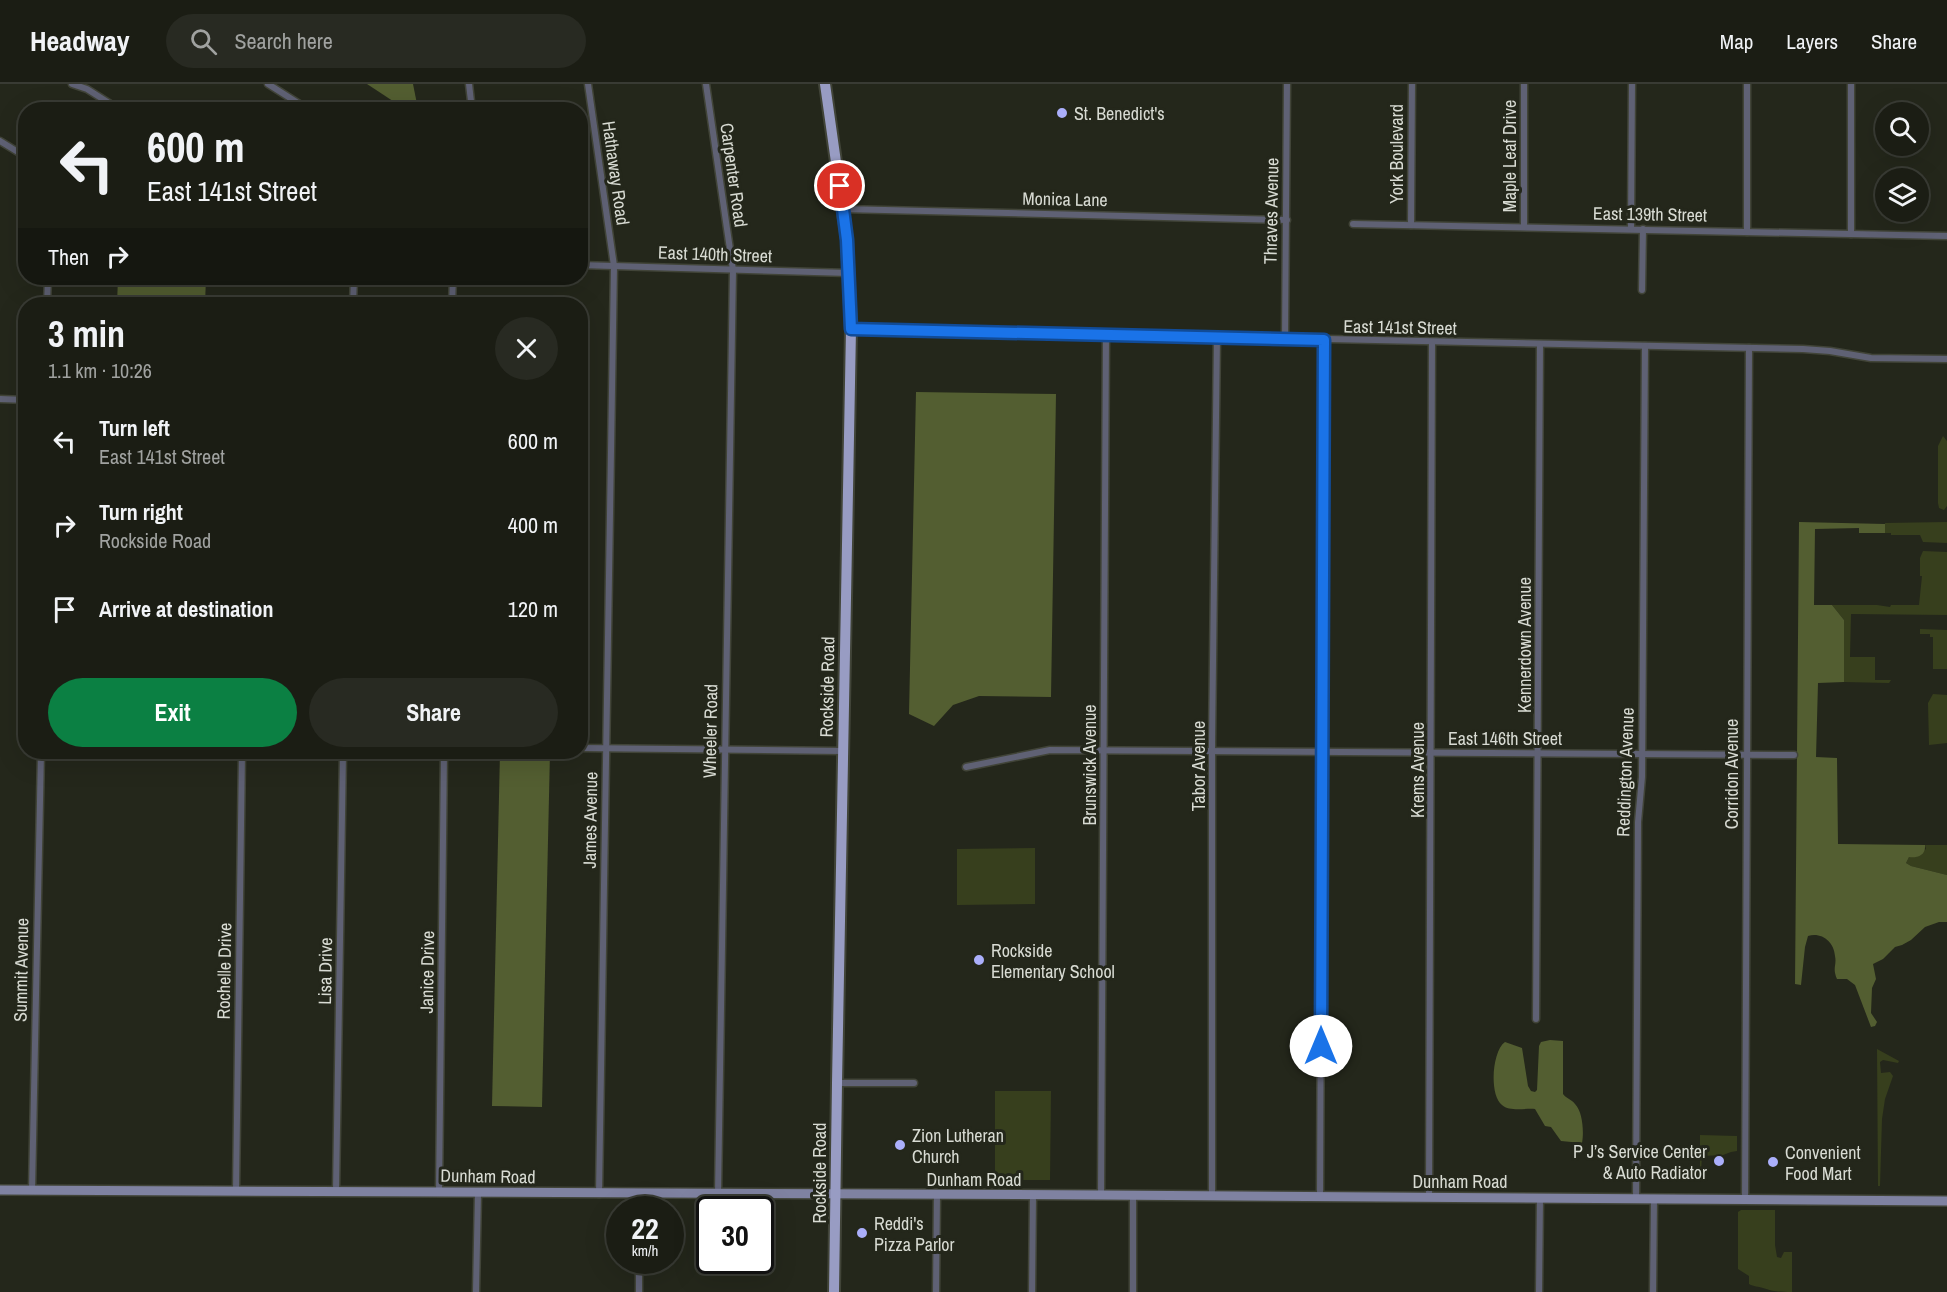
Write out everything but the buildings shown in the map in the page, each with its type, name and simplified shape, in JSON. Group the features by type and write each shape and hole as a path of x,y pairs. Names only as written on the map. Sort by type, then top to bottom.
{"main road":[{"name":"Rockside Road","path":"825,84 843,209 851,329 834,1292"}],"street":[{"path":"72,84 87,89 107,102"},
{"path":"268,84 296,102"},
{"path":"469,84 471,102"},
{"name":"Hathaway Road","path":"588,84 614,267"},
{"name":"Carpenter Road","path":"706,84 733,270"},
{"name":"Thraves Avenue","path":"1285,339 1287,84"},
{"name":"York Boulevard","path":"1411,225 1412,84"},
{"name":"Maple Leaf Drive","path":"1524,84 1524,227"},
{"path":"1631,228 1632,84"},
{"path":"1747,84 1747,232"},
{"path":"1851,84 1851,234"},
{"path":"0,141 18,152"},
{"name":"Monica Lane","path":"843,209 1287,220"},
{"name":"East 139th Street","path":"1353,224 1947,236"},
{"path":"1642,290 1643,229"},
{"name":"East 140th Street","path":"588,265 849,273"},
{"name":"James Avenue","path":"599,1194 614,267"},
{"name":"Wheeler Road","path":"718,1193 733,270"},
{"name":"East 141st Street","path":"851,329 1749,348 1819,350 1871,358 1947,359"},
{"name":"Brunswick Avenue","path":"1101,1195 1106,335"},
{"name":"Tabor Avenue","path":"1212,1196 1212,752 1217,337"},
{"path":"1320,1197 1324,340"},
{"name":"Krems Avenue","path":"1429,1197 1432,342"},
{"name":"Kennerdown Avenue","path":"1536,1019 1540,344"},
{"name":"Reddington Avenue","path":"1636,1198 1638,817 1642,777 1645,346"},
{"name":"Corridon Avenue","path":"1745,1199 1748,979 1745,904 1749,348"},
{"path":"0,399 18,400"},
{"path":"588,748 842,751"},
{"name":"East 146th Street","path":"966,767 1050,750 1794,755"},
{"name":"Summit Avenue","path":"32,1190 41,759"},
{"name":"Rochelle Drive","path":"236,1191 242,759"},
{"name":"Lisa Drive","path":"336,1191 344,759"},
{"name":"Janice Drive","path":"439,1192 444,759"},
{"path":"837,1083 914,1083"},
{"name":"Dunham Road","path":"0,1190 1947,1201"},
{"path":"476,1292 478,1193"},
{"path":"936,1292 937,1195"},
{"path":"1032,1292 1033,1195"},
{"path":"1133,1196 1133,1292"},
{"path":"1539,1292 1540,1198"},
{"path":"1653,1292 1654,1199"},
{"path":"639,1274 639,1292"}],"green space":[{"path":"367,84 413,84 417,102 394,102"},
{"path":"118,285 206,285 205,297 117,297"},
{"path":"916,392 1056,394 1051,697 979,696 953,705 934,726 909,714"},
{"path":"1943,436 1947,441 1947,506 1944,510 1939,508 1938,503 1938,446"},
{"path":"1799,522 1885,524 1885,533 1859,533 1859,528 1815,529 1814,605 1832,605 1844,620 1844,682 1818,683 1816,757 1837,758 1838,844 1925,845 1923,853 1909,857 1906,863 1947,875 1947,922 1925,927 1911,940 1895,947 1883,959 1873,964 1876,979 1872,988 1871,1013 1877,1022 1871,1027 1855,985 1847,979 1837,979 1834,951 1826,939 1818,935 1808,936 1801,985 1795,984"},
{"path":"1947,522 1947,543 1923,542 1920,535 1885,533 1885,523"},
{"path":"1923,551 1947,552 1947,615 1851,614 1850,657 1875,657 1875,680 1891,680 1889,683 1844,682 1844,620 1832,605 1890,607 1891,605 1919,605 1922,576 1920,576 1920,558"},
{"path":"1920,629 1947,630 1947,669 1933,669 1933,637 1930,637 1930,634 1920,634"},
{"path":"1933,694 1947,695 1947,743 1929,745 1928,703"},
{"path":"500,759 550,759 542,1107 492,1106"},
{"path":"1925,845 1947,845 1947,875 1906,863 1909,857 1916,857 1926,849"},
{"path":"1035,848 1035,904 957,905 957,849"},
{"path":"1563,1041 1563,1094 1574,1102 1580,1112 1583,1128 1582,1143 1561,1141 1551,1127 1545,1126 1535,1109 1505,1107 1498,1100 1495,1092 1495,1063 1497,1054 1505,1042 1522,1048 1528,1086 1531,1091 1535,1092 1537,1090 1539,1046 1541,1042"},
{"path":"1877,1049 1899,1061 1898,1063 1883,1060 1880,1062 1881,1073 1890,1072 1893,1076 1885,1099 1882,1119 1880,1186 1878,1186"},
{"path":"995,1091 1051,1091 1050,1180 995,1180"},
{"path":"1700,1135 1737,1136 1737,1151 1723,1155 1702,1156 1700,1172"},
{"path":"1741,1210 1775,1210 1777,1257 1781,1258 1784,1252 1792,1252 1792,1292 1774,1291 1751,1285 1749,1276 1738,1269 1738,1212"}],"place":[{"name":"St. Benedict's","path":"1062,113"},
{"name":"Rockside Elementary School","path":"979,960"},
{"name":"Zion Lutheran Church","path":"900,1145"},
{"name":"P J’s Service Center & Auto Radiator","path":"1719,1161"},
{"name":"Convenient Food Mart","path":"1773,1162"},
{"name":"Reddi's Pizza Parlor","path":"862,1233"}],"route":[{"path":"840,186 847,240 851,329 1324,340 1321,1046"}]}
